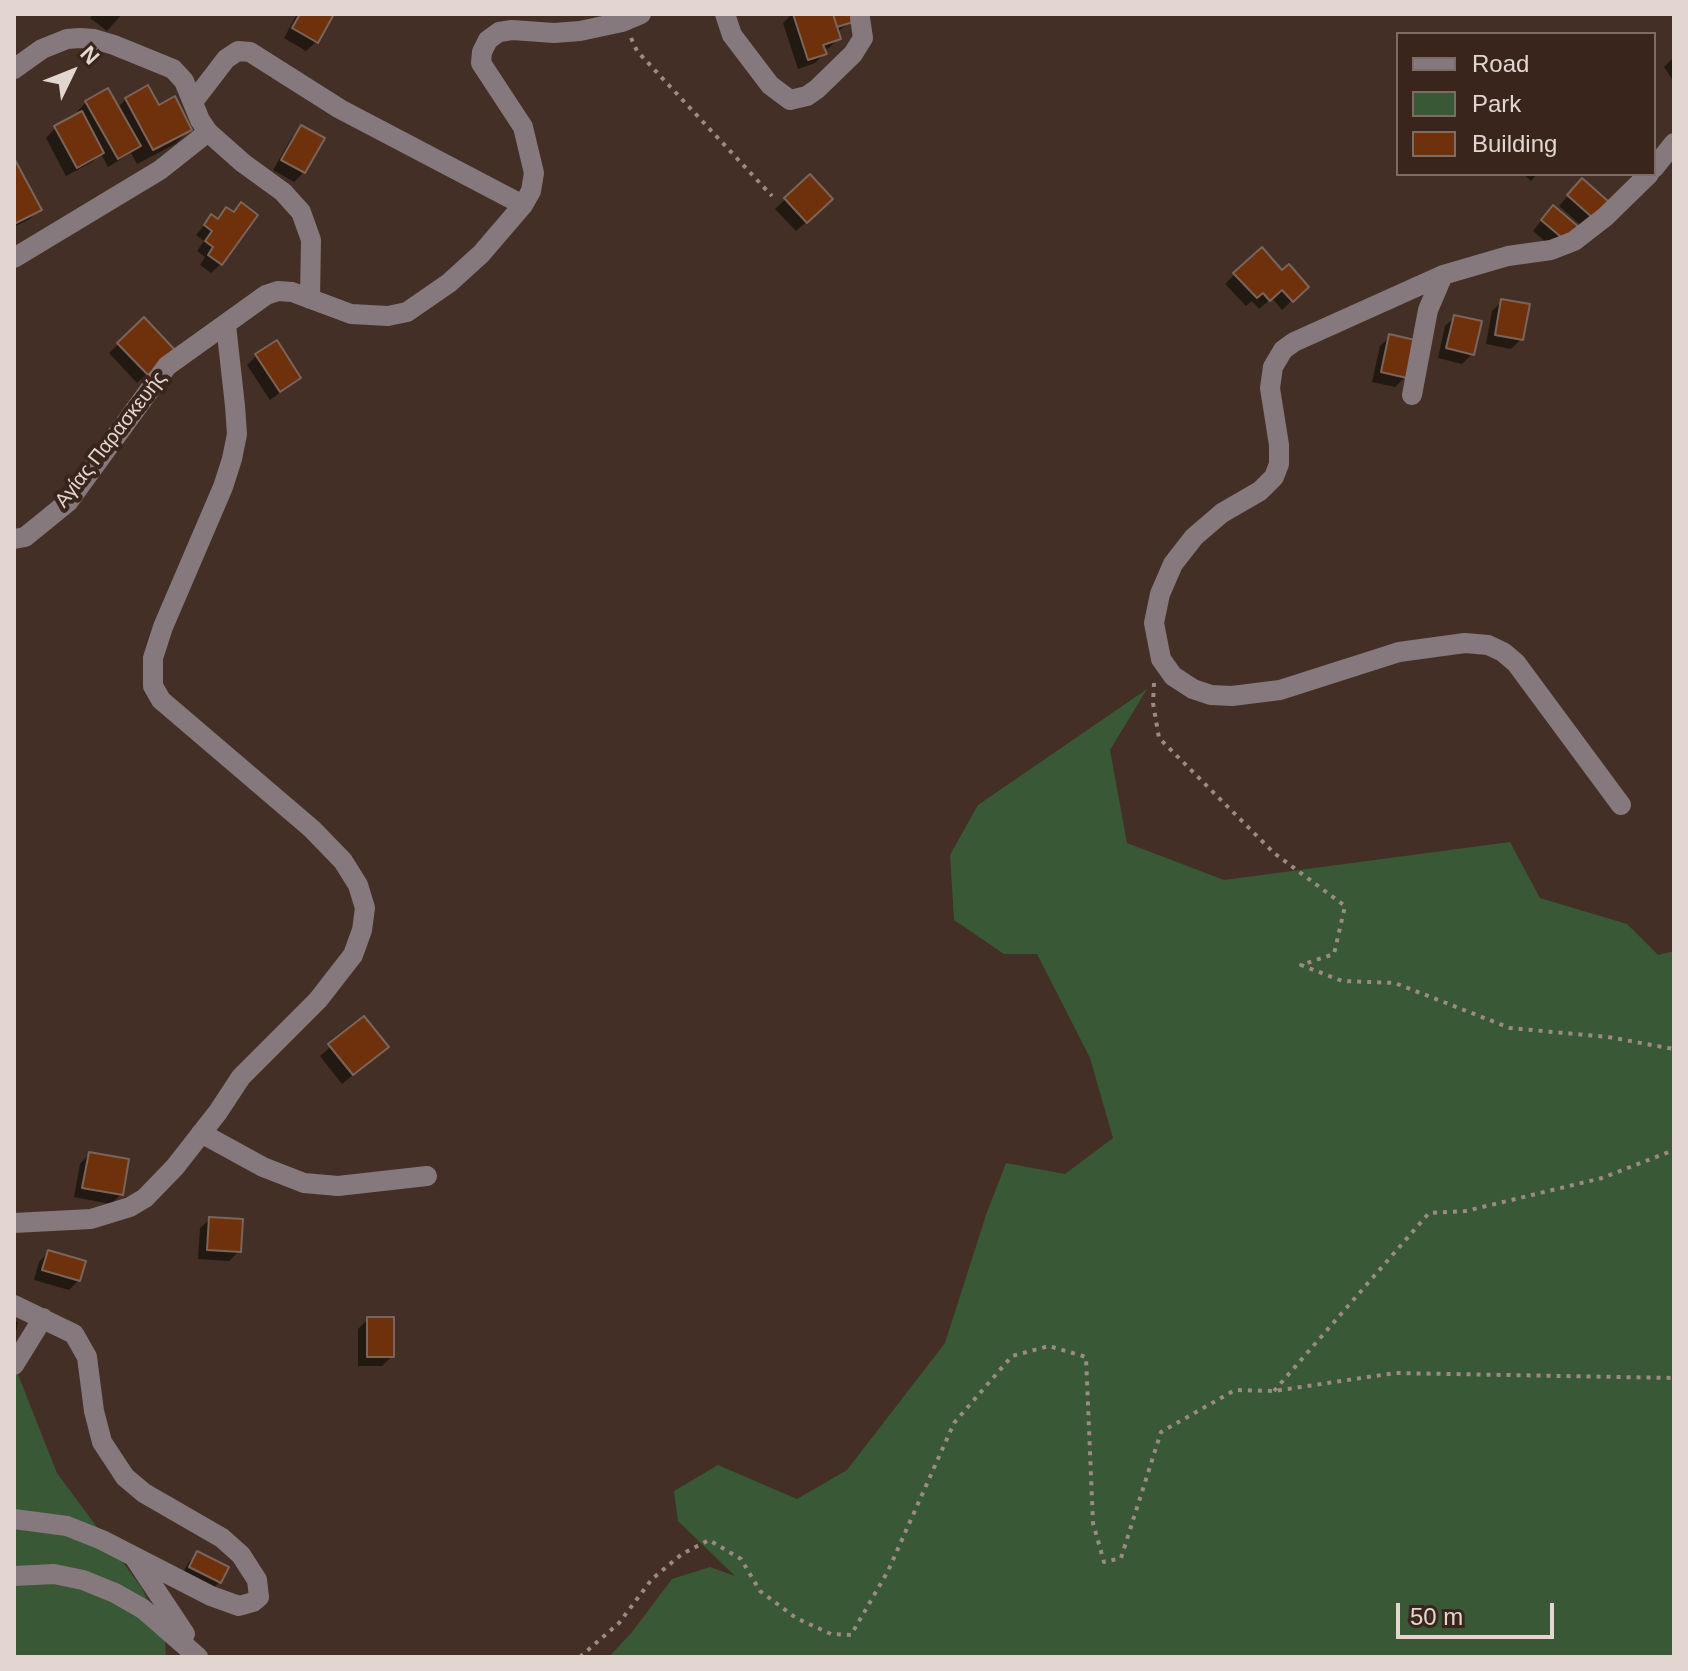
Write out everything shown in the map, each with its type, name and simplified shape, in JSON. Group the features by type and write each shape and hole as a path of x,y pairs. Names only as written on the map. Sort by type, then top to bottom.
{"street":[{"path":"725,14 732,35 770,85 790,100 807,96 817,89 853,54 863,38 860,18"},
{"name":"Αγίας Παρασκευής","path":"14,539 25,537 68,502 167,366 266,295 278,291 292,292 351,314 388,316 407,312 425,302 460,274 523,205 531,191 534,173 523,127 481,63 488,40 499,32 512,30 580,31 632,18"},
{"path":"14,69 42,49 67,39 94,39 173,69 184,81 208,132 283,192 301,212 311,240 310,299"},
{"path":"193,102 226,59 238,51 250,52 340,109 523,205"},
{"path":"14,258 160,170 208,132"},
{"path":"1656,162 1674,143"},
{"path":"1621,805 1516,663 1488,645 1465,643 1399,652 1280,690 1232,696 1211,695 1182,684 1165,667 1156,644 1154,623 1160,594 1173,564 1194,537 1212,521 1260,491 1274,477 1279,464 1279,445 1270,388 1273,367 1283,350 1294,342 1443,275 1508,256 1551,250 1574,241 1605,217 1643,176"},
{"path":"1412,395 1428,310 1443,275"},
{"path":"14,1223 78,1221 130,1207 160,1184 241,1077 318,1000 353,955 362,930 365,908 358,885 343,861 312,829 161,700 153,686 151,670 163,627 232,459 237,434 226,325"},
{"path":"201,1133 263,1167 304,1183 338,1186 427,1176"},
{"path":"14,1305 74,1334 87,1357 94,1411 102,1442 125,1477 144,1493 222,1538 241,1555 257,1580 259,1597 239,1606 211,1596 67,1526 14,1519"},
{"path":"14,1365 43,1318"},
{"path":"134,1557 199,1657"},
{"path":"14,1576 54,1574 83,1580 115,1593 143,1609 199,1657"}],"path":[{"path":"632,18 637,51 772,196"},
{"path":"1156,644 1153,703 1159,738 1274,853 1345,906 1334,954 1301,965 1342,981 1395,983 1510,1028 1608,1037 1674,1049"},
{"path":"1274,1391 1429,1213 1466,1211 1602,1178 1674,1150"},
{"path":"580,1657 619,1623 652,1579 682,1554 709,1540 741,1559 760,1591 796,1618 831,1634 851,1635 888,1571 954,1423 1012,1356 1049,1346 1086,1357 1093,1523 1104,1562 1121,1558 1161,1432 1235,1390 1274,1391 1395,1373 1674,1378"}],"green space":[{"path":"1147,689 1110,750 1127,843 1224,880 1510,842 1540,898 1627,924 1658,955 1674,951 1674,1657 609,1657 672,1579 710,1567 735,1576 678,1521 674,1491 718,1465 797,1499 847,1470 945,1343 1006,1163 1065,1174 1113,1138 1090,1058 1037,954 1004,954 954,920 950,855 978,805"},
{"path":"14,1372 17,1372 57,1473 142,1588 165,1638 166,1657 14,1657"}],"building":[{"path":"300,14 334,14 318,43 292,28"},
{"path":"793,14 833,14 841,39 823,45 827,54 808,60"},
{"path":"833,14 857,14 853,22 837,27"},
{"path":"148,85 159,105 175,96 192,130 153,150 125,98"},
{"path":"108,88 141,146 118,159 85,101"},
{"path":"82,111 104,153 77,168 54,126"},
{"path":"301,125 325,138 305,173 281,160"},
{"path":"14,158 42,210 14,224"},
{"path":"810,174 833,199 807,223 784,198"},
{"path":"1582,178 1609,202 1594,219 1567,195"},
{"path":"241,202 258,215 222,265 208,255 213,247 205,241 212,231 204,225 211,214 218,219 226,207 234,212"},
{"path":"1553,205 1580,228 1567,242 1541,220"},
{"path":"1262,247 1282,270 1289,264 1309,287 1293,302 1282,290 1270,301 1263,293 1257,298 1233,273"},
{"path":"1501,299 1530,304 1523,340 1495,335"},
{"path":"1454,315 1482,321 1474,355 1446,348"},
{"path":"144,317 175,350 148,375 117,343"},
{"path":"1389,334 1415,340 1407,378 1381,372"},
{"path":"277,340 301,378 280,392 255,354"},
{"path":"364,1016 389,1047 353,1075 328,1044"},
{"path":"89,1152 129,1159 123,1195 82,1188"},
{"path":"209,1217 243,1219 241,1252 207,1250"},
{"path":"48,1250 86,1261 80,1281 42,1270"},
{"path":"367,1317 394,1317 394,1357 367,1357"},
{"path":"197,1551 229,1567 221,1583 189,1567"}]}
